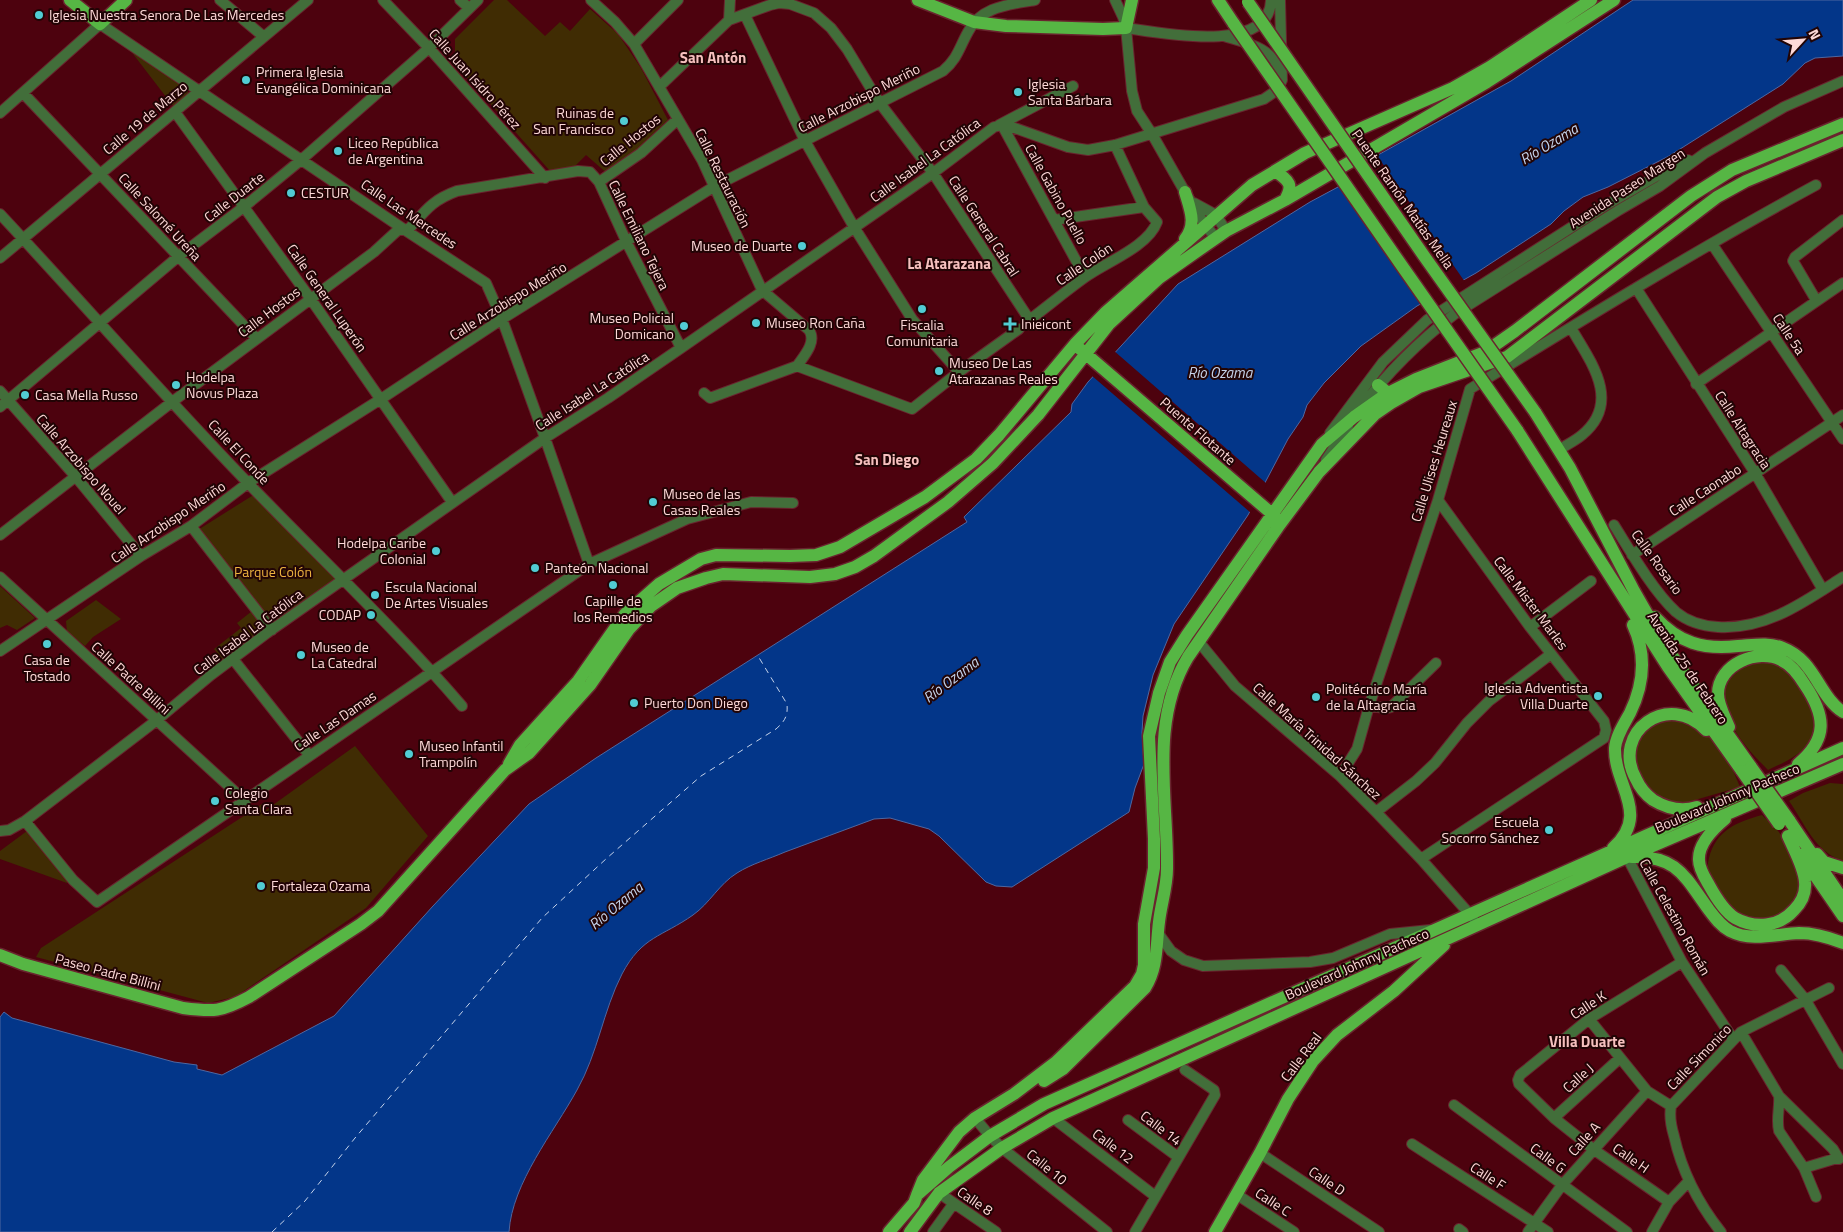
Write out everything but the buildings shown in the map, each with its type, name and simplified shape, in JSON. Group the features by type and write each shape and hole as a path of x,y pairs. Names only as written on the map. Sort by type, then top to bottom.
{"main road":[{"name":"Calle Las Mercedes","path":"70,0 100,24"},
{"path":"100,24 126,0"},
{"path":"918,0 974,22 1006,26 1103,29 1126,28 1132,0"},
{"name":"Avenida 25 de Febrero","path":"1218,0 1517,430 1668,667 1747,769 1843,900"},
{"path":"505,770 520,745 578,681 625,614 659,584 701,560 716,554 816,555 840,547 925,497 976,458 999,435 1075,344 1106,312 1252,185 1305,153 1453,88 1490,67 1591,0"},
{"path":"505,770 529,753 590,684 629,629 651,606 677,588 723,574 810,577 841,572 874,556 948,502 993,463 1090,358 1109,324 1159,278 1221,235 1285,200 1487,82 1614,0"},
{"name":"Puente Ramón Matías Mella","path":"1247,1 1534,412"},
{"path":"1014,1094 1029,1090 1063,1069 1145,988 1153,976 1159,920 1167,884 1166,816 1162,761 1164,729 1172,692 1181,668 1277,519 1322,444 1388,393 1416,379 1485,352 1691,196 1732,170 1839,125"},
{"path":"917,1195 923,1180 935,1162 959,1132 975,1118 1014,1094 1056,1062 1135,986 1142,974 1144,924 1154,868 1149,736 1159,692 1170,662 1187,635 1277,519 1375,414 1391,403 1419,387 1506,357 1717,197 1746,181 1843,140"},
{"path":"1275,171 1286,179 1290,186 1290,191 1285,200"},
{"path":"1180,246 1188,236 1192,226 1193,216 1188,197"},
{"name":"Puente Flotante","path":"1075,344 1277,519"},
{"path":"1378,385 1388,393"},
{"name":"Avenida 25 de Febrero","path":"1534,412 1570,468 1634,591 1666,646 1737,756"},
{"path":"1607,852 1622,838 1628,828 1630,818 1629,800 1616,766 1615,747 1617,738 1631,710 1643,673 1640,639 1614,584"},
{"path":"1634,591 1650,613 1665,629 1694,645 1724,648 1767,643 1786,649 1802,660 1833,703 1843,712"},
{"path":"1737,756 1718,694 1720,684 1725,674 1734,665 1751,657 1770,656 1781,660 1790,666 1800,677 1815,698 1819,709 1821,726 1817,744 1807,756 1785,775"},
{"path":"1730,798 1692,809 1681,810 1662,806 1647,796 1632,772 1629,762 1632,741 1638,729 1656,716 1667,713 1682,714 1698,722 1737,756"},
{"name":"Boulevard Johnny Pacheco","path":"889,1232 914,1203 917,1195 949,1166 990,1136 1044,1104 1843,748"},
{"name":"Boulevard Johnny Pacheco","path":"910,1232 939,1193 1002,1148 1053,1118 1627,857 1843,764"},
{"name":"Paseo Padre Billini","path":"0,955 23,964 183,1008 211,1012 230,1007 249,997 378,911 505,770"},
{"path":"1793,787 1843,774"},
{"path":"1736,810 1709,834 1701,849 1699,860 1702,873 1716,898 1734,917 1751,923 1769,926 1788,917 1799,905 1804,892 1805,881 1788,827"},
{"path":"1788,827 1824,862 1843,868"},
{"name":"Avenida 25 de Febrero","path":"1788,827 1843,916"},
{"path":"1627,857 1642,857 1672,864 1684,875 1714,916 1732,932 1753,937 1800,933 1826,936 1843,943"},
{"name":"Calle Real","path":"1215,1232 1288,1099 1313,1061 1337,1034 1394,991 1454,936"}],"street":[{"path":"220,0 263,36"},
{"name":"Calle 19 de Marzo","path":"0,258 308,0"},
{"name":"Calle Juan Isidro Pérez","path":"383,0 429,48 545,178"},
{"path":"460,0 469,8"},
{"name":"Calle Duarte","path":"4,404 179,256 302,160 429,48 478,0"},
{"name":"Calle Restauración","path":"591,0 615,22 634,44 702,160 762,290 812,334 813,340 797,366"},
{"path":"634,44 678,0"},
{"path":"659,87 729,20 730,0"},
{"name":"Calle Arzobispo Meriño","path":"0,651 141,556 191,526 248,483 381,399 502,319 627,243 715,186 943,71 954,61 968,31 983,14 994,8 1035,0"},
{"path":"1115,0 1126,28 1132,91 1137,111 1205,224 1221,235"},
{"path":"1126,28 1185,36 1223,36 1250,30 1260,25 1268,16 1271,0"},
{"path":"1280,0 1282,80"},
{"name":"Calle General Cabral","path":"729,20 779,3 790,4 814,13 831,28 847,48 879,102 933,173 1029,319 1032,318"},
{"path":"745,15 805,141 854,227 912,319 959,372"},
{"name":"Calle Las Mercedes","path":"100,24 486,283 502,319 589,564"},
{"path":"0,113 100,24"},
{"path":"1223,36 1261,48 1276,61 1282,80"},
{"name":"Calle Isabel La Católica","path":"3,828 25,821 233,659 452,502 681,348 998,126 1009,126 1068,147 1088,150 1115,145 1264,99 1277,90 1282,80"},
{"path":"1705,153 1784,107 1843,81"},
{"path":"998,126 1073,86"},
{"name":"Calle Salomé Ureña","path":"23,93 256,338"},
{"name":"Calle General Luperón","path":"174,112 245,206 452,502"},
{"name":"Calle Hostos","path":"599,182 640,153 678,119"},
{"path":"1839,125 1843,140"},
{"name":"Calle Gabino Puello","path":"998,126 1085,276"},
{"path":"1054,220 1144,207 1115,145"},
{"name":"Avenida Paseo Margen","path":"1319,472 1378,385 1434,330 1456,313 1660,186 1705,153"},
{"name":"Avenida Paseo Margen","path":"1322,444 1383,362 1428,320 1604,207 1674,166 1705,153"},
{"name":"Calle Hostos","path":"0,535 256,338 374,252 398,230 408,230 432,203 457,191 545,178 578,171"},
{"name":"Calle Emiliano Tejera","path":"578,171 590,172 599,182 627,243 681,348"},
{"name":"Calle Ulises Heureaux","path":"1340,776 1357,749 1369,706 1438,500 1470,389 1636,288 1816,185"},
{"path":"1188,197 1216,215 1221,235"},
{"name":"Calle Colón","path":"1032,318 1085,276 1130,250 1151,232 1157,222 1144,207"},
{"name":"Calle El Conde","path":"0,214 248,483 432,671 462,706"},
{"path":"1816,300 1792,261 1843,220"},
{"name":"Calle 5a","path":"1712,244 1843,439"},
{"path":"1696,384 1843,283"},
{"name":"Calle Altagracia","path":"1636,288 1755,474 1823,590"},
{"path":"1558,450 1581,436 1589,428 1602,406 1600,382 1587,354 1571,328"},
{"path":"704,393 710,398 797,366 912,409 1019,329"},
{"name":"Calle Arzobispo Nouel","path":"0,391 4,404 76,477 141,556"},
{"name":"Calle Caonabo","path":"1632,555 1843,415"},
{"name":"Calle Mister Marles","path":"1421,859 1604,738 1606,730 1604,721 1530,627 1438,500"},
{"name":"Calle Las Damas","path":"25,821 73,880 97,902 589,564 687,519 751,502 793,503"},
{"name":"Calle Rosario","path":"1614,525 1632,555 1664,599 1676,612 1690,621 1706,627 1730,628 1753,626 1775,618 1843,577"},
{"path":"191,526 272,630"},
{"name":"Calle Padre Billini","path":"0,578 244,800"},
{"path":"1530,627 1591,582"},
{"name":"Calle María Trinidad Sánchez","path":"1199,642 1235,686 1340,776 1376,812 1421,859 1478,925"},
{"path":"1376,812 1416,781 1435,763 1466,723 1489,700 1551,654"},
{"path":"233,659 309,755"},
{"path":"1369,706 1391,707 1436,663"},
{"name":"Calle Celestino Román","path":"1627,857 1682,962 1779,1096 1841,1159"},
{"name":"Boulevard Johnny Pacheco","path":"1158,933 1171,951 1184,960 1203,966 1310,962 1333,958 1390,934 1431,930"},
{"name":"Calle K","path":"1518,1080 1520,1074 1588,1019 1682,962"},
{"path":"1781,970 1805,999 1843,1064"},
{"name":"Calle Simonico","path":"1671,1106 1737,1036 1829,988"},
{"path":"1588,1019 1647,1091 1671,1106 1669,1117 1678,1158 1688,1182 1711,1220 1721,1232"},
{"name":"Calle J","path":"1554,1118 1620,1058"},
{"path":"1135,1232 1216,1092 1185,1070"},
{"name":"Calle H","path":"1518,1080 1519,1084 1554,1118 1593,1149 1669,1202"},
{"name":"Calle A","path":"1528,1232 1562,1185 1647,1091"},
{"path":"1779,1096 1780,1106 1777,1124 1779,1131 1804,1168 1816,1197"},
{"name":"Calle G","path":"1454,1105 1627,1232"},
{"name":"Calle 10","path":"975,1118 1002,1148 1107,1232"},
{"name":"Calle 12","path":"1053,1118 1155,1196"},
{"name":"Calle 14","path":"1128,1120 1178,1157"},
{"name":"Calle F","path":"1412,1144 1548,1232"},
{"name":"Calle D","path":"1260,1153 1379,1232"},
{"path":"1804,1168 1841,1159"},
{"path":"1652,1232 1669,1202 1688,1182"},
{"name":"Calle 8","path":"939,1193 996,1232"},
{"name":"Calle C","path":"1236,1194 1294,1232"},
{"path":"933,1232 954,1203"}],"green space":[{"path":"494,0 507,0 545,36 560,22 570,31 590,9 618,34 641,68 668,120 609,175 586,155 573,168 551,172 455,64 455,39"},
{"path":"130,50 188,89 188,94 173,106"},
{"name":"Parque Colón","path":"255,494 337,580 223,660 214,649 241,628 237,623 252,611 193,533"},
{"path":"0,586 35,618 17,630 7,625 0,628"},
{"path":"96,600 121,619 93,637 85,646 67,632 66,621"},
{"path":"1761,660 1784,665 1809,698 1815,714 1812,735 1804,749 1791,759 1768,770 1732,727 1725,711 1723,696 1728,683 1740,670"},
{"path":"1669,718 1697,724 1719,748 1732,768 1740,787 1681,804 1666,802 1643,785 1635,756 1639,742 1647,730 1660,721"},
{"name":"Fortaleza Ozama","path":"355,746 428,836 366,908 235,997 208,1003 36,957 41,948 262,804 266,810"},
{"path":"1830,783 1843,784 1843,861 1833,857 1818,844 1789,801 1803,793"},
{"path":"1762,815 1776,829 1792,853 1797,865 1799,890 1796,901 1788,910 1775,917 1754,920 1734,914 1730,910 1711,881 1708,863 1712,848 1722,834 1736,824"},
{"path":"27,831 69,879 67,883 0,859 0,851"}],"water":[{"name":"Río Ozama","path":"1633,0 1843,0 1843,56 1815,58 1805,63 1783,84 1669,156 1608,187 1583,197 1564,211 1551,224 1476,273 1417,306 1361,346 1324,383 1307,405 1303,417 1288,439 1248,515 1174,624 1153,675 1143,716 1144,764 1129,812 1012,887 996,886 986,882 939,836 929,829 890,818 874,819 785,852 748,867 731,877 693,915 653,938 630,961 615,988 584,1076 526,1177 512,1214 509,1232 0,1232 0,1017 4,1012 12,1018 174,1062 197,1065 197,1069 222,1075 334,1016 433,906 529,804 596,758 967,522 964,517 1071,412 1072,404 1088,382 1178,284 1310,202 1338,187 1378,155 1511,81"}],"pier":[{"path":"1376,154 1465,282 1422,306 1338,184"},
{"path":"1113,350 1267,484 1251,513 1091,375"}],"ferry route":[{"path":"272,1232 305,1201 355,1138 542,918 701,776 776,729 782,723 787,712 787,704 758,656"}],"place":[{"name":"Iglesia Nuestra Senora De Las Mercedes","path":"39,15"},
{"name":"Primera Iglesia Evangélica Dominicana","path":"246,80"},
{"name":"Iglesia Santa Bárbara","path":"1018,92"},
{"name":"Ruinas de San Francisco","path":"624,121"},
{"name":"Liceo República de Argentina","path":"338,151"},
{"name":"CESTUR","path":"291,193"},
{"name":"Museo de Duarte","path":"802,246"},
{"name":"Fiscalia Comunitaria","path":"922,309"},
{"name":"Museo Ron Caña","path":"756,323"},
{"name":"Inieicont","path":"1010,324"},
{"name":"Museo Policial Domicano","path":"684,326"},
{"name":"Museo De Las Atarazanas Reales","path":"939,371"},
{"name":"Hodelpa Novus Plaza","path":"176,385"},
{"name":"Casa Mella Russo","path":"25,395"},
{"name":"Museo de las Casas Reales","path":"653,502"},
{"name":"Hodelpa Caribe Colonial","path":"436,551"},
{"name":"Panteón Nacional","path":"535,568"},
{"name":"Capille de los Remedios","path":"613,585"},
{"name":"Escula Nacional De Artes Visuales","path":"375,595"},
{"name":"CODAP","path":"371,615"},
{"name":"Casa de Tostado","path":"47,644"},
{"name":"Museo de La Catedral","path":"301,655"},
{"name":"Iglesia Adventista Villa Duarte","path":"1598,696"},
{"name":"Politécnico María de la Altagracia","path":"1316,697"},
{"name":"Puerto Don Diego","path":"634,703"},
{"name":"Museo Infantil Trampolín","path":"409,754"},
{"name":"Colegio Santa Clara","path":"215,801"},
{"name":"Escuela Socorro Sánchez","path":"1549,830"},
{"name":"Fortaleza Ozama","path":"261,886"}],"district":[{"name":"San Antón","path":"713,58"},
{"name":"La Atarazana","path":"949,264"},
{"name":"San Diego","path":"887,460"},
{"name":"Villa Duarte","path":"1587,1042"}]}
